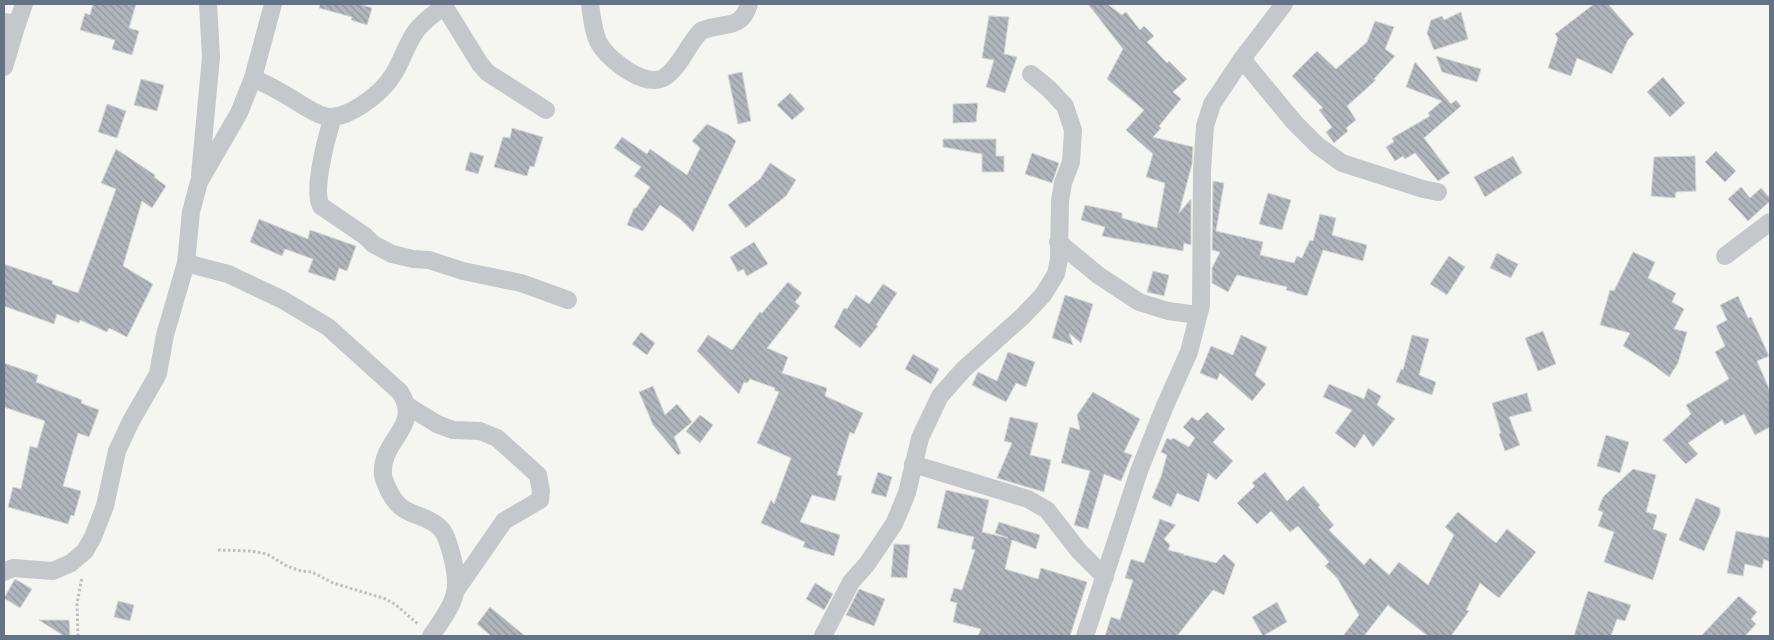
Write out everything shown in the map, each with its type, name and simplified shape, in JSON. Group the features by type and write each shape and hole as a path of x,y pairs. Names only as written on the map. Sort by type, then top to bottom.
{"street":[{"path":"4,67 10,23 24,4"},
{"path":"4,572 13,568 53,571 72,563 85,551 93,537 105,506 117,451 130,421 158,374 165,335 186,263 191,212 200,182 211,57 208,4"},
{"path":"200,182 239,113 253,78 273,4"},
{"path":"590,4 596,35 606,53 635,75 656,80 666,76 674,68 701,31 707,28 736,23 744,16 749,4"},
{"path":"1085,636 1139,471 1189,352 1198,315 1200,305 1202,171 1205,126 1212,104 1242,59 1284,4"},
{"path":"253,78 325,117 339,117 372,98 386,85 394,74 409,41 417,29 443,5 480,64 488,73 546,110"},
{"path":"1242,59 1294,122 1317,145 1342,162 1423,189 1438,192"},
{"path":"823,636 851,582 867,564 894,524 907,492 920,438 940,396 964,369 1023,316 1043,295 1056,274 1059,258 1060,201 1063,183 1071,162 1072,130 1065,106 1031,74"},
{"path":"332,117 321,166 317,200 321,206 365,236 373,244 392,254 413,259 430,260 463,271 521,283 568,300"},
{"path":"1725,256 1770,222"},
{"path":"1058,242 1080,261 1139,302 1168,311 1198,315"},
{"path":"186,263 228,274 284,300 328,327 400,392 408,412 406,422 387,452 383,476 394,500 405,511 429,520 440,527 447,540 456,571 457,589"},
{"path":"406,405 430,420 453,430 480,431 496,438 538,475 541,490 540,500 504,521 457,589 448,611 427,632"},
{"path":"913,464 1028,499 1047,510 1079,551 1105,577"}],"path":[{"path":"218,550 252,551 266,554 287,566 301,571 312,572 333,583 386,599 396,605 427,632"},
{"path":"78,636 77,604 85,551"}],"building":[{"path":"93,4 136,4 129,28 139,31 132,55 112,49 115,40 80,30 85,13 90,15"},
{"path":"320,4 359,4 372,8 367,25 351,20 352,17 319,8"},
{"path":"1088,4 1107,4 1122,15 1126,12 1140,30 1144,26 1154,36 1147,42 1167,63 1169,61 1187,79 1173,92 1181,99 1159,126 1161,128 1153,137 1193,147 1192,164 1179,213 1191,199 1191,245 1184,243 1183,251 1102,236 1105,227 1081,220 1085,205 1122,213 1122,218 1157,228 1165,183 1146,177 1153,154 1126,130 1144,110 1107,79 1123,49"},
{"path":"1594,4 1608,4 1634,34 1628,40 1612,74 1577,58 1571,76 1548,68 1558,38 1555,34"},
{"path":"1461,12 1468,39 1434,50 1427,33 1431,20 1442,16 1444,20"},
{"path":"989,16 1009,17 1004,54 1017,57 1005,93 986,87 994,60 982,58"},
{"path":"1375,21 1394,27 1385,49 1395,56 1374,79 1376,80 1347,106 1356,120 1346,128 1348,131 1334,143 1326,132 1332,127 1319,110 1323,108 1292,76 1317,51 1336,69 1367,42"},
{"path":"1436,56 1481,69 1477,82 1442,72"},
{"path":"1415,62 1451,104 1456,100 1461,106 1424,138 1450,173 1438,181 1415,153 1405,159 1403,156 1395,161 1386,147 1394,142 1392,138 1430,116 1428,113 1442,101 1406,87"},
{"path":"742,72 751,121 738,124 728,75"},
{"path":"1663,77 1685,103 1670,117 1647,92"},
{"path":"141,79 164,85 157,111 134,105"},
{"path":"790,93 805,109 792,120 777,105"},
{"path":"978,103 976,122 953,123 953,104"},
{"path":"107,104 126,111 117,138 98,132"},
{"path":"707,124 729,135 736,141 693,232 680,219 660,205 643,231 627,225 634,208 636,208 650,187 634,176 641,167 614,148 622,137 647,154 650,149 687,175 700,148 692,141"},
{"path":"512,128 543,137 534,167 530,166 527,176 494,167 503,137 510,138"},
{"path":"943,139 996,139 996,156 1004,156 1004,172 982,172 982,154 943,147"},
{"path":"116,149 155,175 154,177 166,186 152,208 142,201 123,266 153,284 127,337 109,328 107,332 80,320 79,323 57,314 54,324 4,306 4,264 53,281 52,284 78,293 116,189 101,183"},
{"path":"1716,151 1736,171 1725,182 1705,162"},
{"path":"470,152 484,156 478,174 465,170"},
{"path":"1032,153 1059,163 1052,183 1025,174"},
{"path":"1513,156 1522,173 1485,197 1474,177"},
{"path":"1695,156 1696,191 1676,192 1675,198 1651,196 1654,157"},
{"path":"770,163 796,180 786,196 746,228 728,205 760,179"},
{"path":"1213,181 1224,183 1216,231 1263,242 1260,255 1294,263 1297,256 1302,258 1310,240 1313,241 1320,214 1336,218 1332,235 1367,245 1363,261 1323,250 1307,296 1286,290 1287,287 1237,275 1228,292 1212,283 1212,268 1220,252 1212,250"},
{"path":"1741,187 1750,198 1761,188 1770,198 1770,201 1748,221 1728,199"},
{"path":"1268,193 1291,200 1282,230 1259,224"},
{"path":"259,219 308,239 310,230 356,246 347,271 339,268 335,281 308,272 313,259 285,249 282,256 250,242"},
{"path":"754,242 768,264 747,276 743,269 738,272 730,257"},
{"path":"1633,252 1655,262 1648,278 1676,293 1672,302 1684,309 1674,329 1687,332 1678,363 1669,377 1623,346 1630,333 1600,325 1610,290 1614,291"},
{"path":"1497,253 1518,264 1511,278 1490,268"},
{"path":"1449,256 1465,267 1447,295 1430,284"},
{"path":"1153,271 1169,275 1164,296 1147,292"},
{"path":"788,282 802,293 795,302 800,306 767,348 788,357 782,373 827,388 825,396 863,413 854,434 850,432 837,475 842,476 835,501 812,495 800,522 840,535 834,556 803,547 805,542 761,523 771,500 774,504 791,458 757,443 779,392 774,390 775,388 750,379 747,383 744,382 739,394 697,351 708,335 732,350 760,312 762,313"},
{"path":"883,284 897,293 876,325 878,326 860,348 834,327 844,308 847,309 856,295 869,304"},
{"path":"1065,295 1093,304 1081,343 1069,333 1073,345 1052,338"},
{"path":"1738,296 1748,318 1751,317 1769,356 1757,361 1770,391 1770,427 1755,435 1744,414 1725,425 1722,420 1688,443 1698,454 1686,464 1663,440 1691,414 1686,405 1729,379 1715,352 1725,346 1716,326 1727,320 1720,305"},
{"path":"1543,331 1556,364 1538,371 1525,338"},
{"path":"641,332 655,343 647,355 632,344"},
{"path":"1241,335 1267,347 1255,375 1266,384 1252,401 1220,373 1217,380 1200,373 1211,346 1233,355"},
{"path":"1412,335 1429,339 1419,375 1436,382 1432,395 1396,382 1401,369 1403,370"},
{"path":"1008,352 1035,362 1026,387 1016,383 1006,402 972,385 978,372 997,381"},
{"path":"913,354 939,369 931,384 905,369"},
{"path":"4,363 38,375 36,382 82,400 81,403 99,410 89,437 78,433 63,486 81,491 74,516 71,515 68,524 8,507 13,487 21,489 30,446 37,448 45,421 4,407"},
{"path":"1329,384 1364,399 1368,388 1381,396 1377,405 1395,419 1373,447 1364,434 1355,448 1335,433 1352,410 1323,397"},
{"path":"653,386 665,415 677,404 692,422 674,437 681,453 678,455 653,425 639,392"},
{"path":"1093,392 1140,419 1124,452 1132,455 1121,481 1104,474 1088,529 1074,525 1090,471 1061,463 1070,427 1080,430 1077,415"},
{"path":"1527,393 1532,411 1509,417 1520,445 1505,451 1492,403"},
{"path":"1207,412 1225,429 1213,442 1233,461 1216,480 1208,473 1199,502 1177,493 1171,507 1152,498 1161,477 1167,455 1161,452 1167,438 1171,440 1173,438 1189,447 1195,438 1183,427 1192,417 1198,421"},
{"path":"700,415 713,425 700,443 686,431"},
{"path":"1010,417 1038,423 1030,455 1051,460 1044,492 997,478 1012,443 1004,441"},
{"path":"1606,435 1629,442 1620,473 1597,466"},
{"path":"1633,469 1656,475 1646,512 1657,515 1653,529 1667,534 1653,580 1604,562 1614,532 1598,526 1603,512 1598,510 1603,497"},
{"path":"878,472 892,477 886,497 871,493"},
{"path":"1265,472 1287,501 1303,486 1334,525 1329,530 1364,565 1370,558 1389,575 1399,562 1428,585 1454,535 1445,527 1458,512 1496,543 1507,529 1536,552 1499,598 1480,583 1466,610 1469,611 1451,636 1428,636 1388,605 1364,636 1343,636 1359,615 1337,578 1325,566 1329,562 1298,526 1290,532 1271,511 1257,524 1237,503 1255,486 1252,483"},
{"path":"946,490 989,500 982,532 1008,538 995,533 999,522 1040,535 1036,549 1012,540 1005,569 1038,579 1041,568 1087,582 1070,636 978,636 981,629 953,622 957,603 950,601 954,588 962,590 975,550 971,549 974,537 937,528"},
{"path":"1696,498 1720,508 1720,514 1704,551 1679,540"},
{"path":"1160,519 1176,525 1164,539 1170,545 1168,550 1184,554 1184,556 1216,563 1224,554 1235,564 1224,595 1213,590 1177,636 1105,636 1111,617 1120,620 1133,580 1125,578 1131,559 1144,563"},
{"path":"1736,531 1770,538 1770,562 1764,559 1762,568 1745,564 1743,576 1727,573"},
{"path":"894,544 910,545 907,578 891,577"},
{"path":"15,579 32,589 20,608 4,598"},
{"path":"815,583 833,594 824,610 806,599"},
{"path":"859,589 885,599 874,626 846,615"},
{"path":"1588,591 1631,605 1625,621 1617,619 1611,636 1574,636"},
{"path":"1739,596 1757,612 1751,619 1756,624 1745,636 1701,636"},
{"path":"118,601 134,605 130,621 114,617"},
{"path":"1277,602 1287,622 1263,636 1252,617"},
{"path":"490,607 525,636 491,636 477,624"},
{"path":"39,620 69,620 70,636 64,636"}]}
